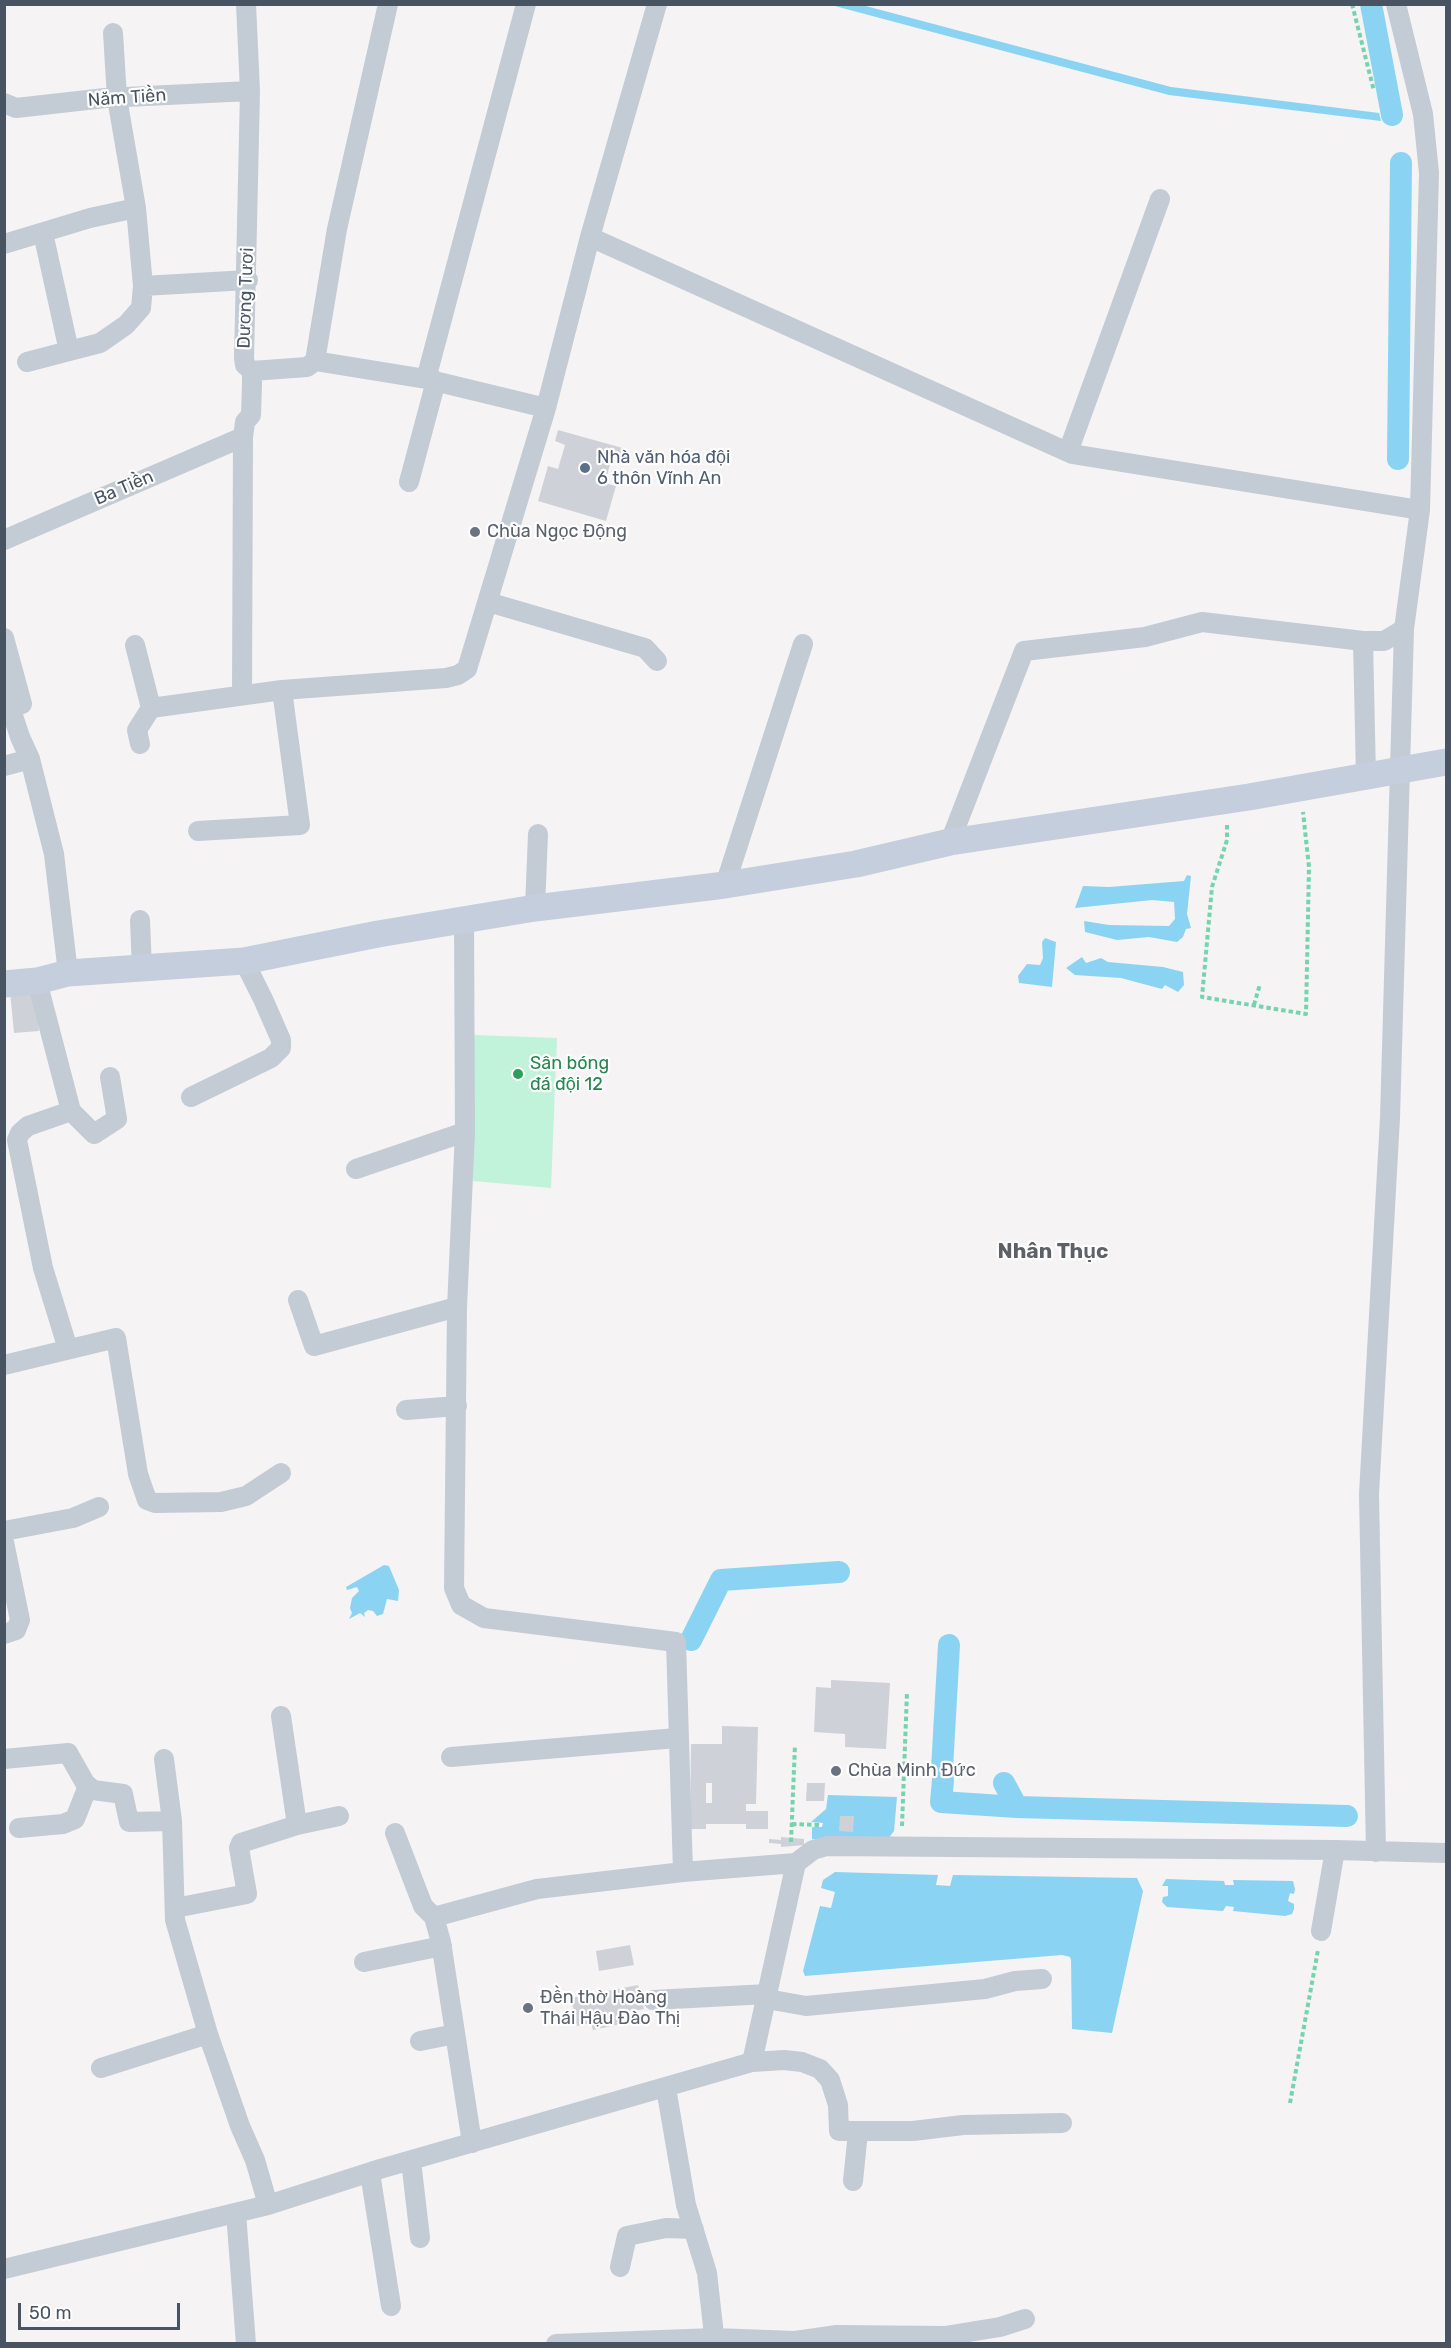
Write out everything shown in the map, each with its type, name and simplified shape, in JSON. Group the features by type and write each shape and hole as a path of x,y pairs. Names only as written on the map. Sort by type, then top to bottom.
{"street":[{"name":"Dương Tươi","path":"242,694 243,437 245,422 251,415 252,371 245,365 244,358 248,280 250,91 246,4"},
{"path":"252,371 307,367 315,361 337,229 388,4"},
{"path":"409,482 431,380 526,4"},
{"path":"151,708 242,694 458,675 470,664 546,408 590,237 657,4"},
{"path":"1376,1852 1369,1494 1390,1118 1404,629 1420,510 1428,152 1423,114 1396,4"},
{"path":"27,362 100,343 126,326 141,308 143,286 136,208 117,98 113,33"},
{"name":"Năm Tiền","path":"4,104 16,108 117,98 250,91"},
{"path":"1068,452 1160,199"},
{"path":"4,244 90,218 136,208"},
{"path":"43,233 69,351"},
{"path":"590,237 1083,458 1420,510"},
{"path":"143,286 248,280"},
{"path":"315,361 431,380 546,408"},
{"name":"Ba Tiền","path":"4,540 243,437"},
{"path":"488,602 645,648 657,661"},
{"path":"950,842 1024,651 1145,637 1202,622 1363,641 1384,641 1404,629"},
{"path":"4,638 25,715"},
{"path":"1363,641 1366,777"},
{"path":"725,885 803,644"},
{"path":"135,645 151,708 137,730 140,744"},
{"path":"4,687 20,737 30,759 59,881 68,973"},
{"path":"198,831 300,825 282,690"},
{"path":"4,766 30,759"},
{"path":"4,984 37,981 68,973 142,970 244,961 378,934 535,908 725,885 856,864 950,842 1366,777 1446,762"},
{"path":"535,908 538,834"},
{"path":"140,920 142,970"},
{"path":"464,920 465,1132 457,1307 453,1577 456,1596 461,1605 484,1618 676,1642 677,1738 683,1872"},
{"path":"191,1096 271,1058 281,1048 281,1040 268,1009 244,961"},
{"path":"37,981 71,1111 94,1134 117,1119 110,1077"},
{"path":"68,1349 43,1268 17,1140 20,1133 28,1126 71,1111"},
{"path":"356,1169 465,1132"},
{"path":"298,1300 314,1346 398,1313 457,1307"},
{"path":"4,1365 116,1338 138,1474 147,1500 166,1503 222,1502 246,1496 281,1473"},
{"path":"406,1410 457,1406"},
{"path":"4,1531 73,1518 99,1507"},
{"path":"4,1542 20,1620 16,1630 4,1634"},
{"path":"281,1716 297,1825"},
{"path":"451,1757 677,1738"},
{"path":"4,1759 68,1753 88,1786 93,1790 123,1794 129,1822 172,1821"},
{"path":"165,1760 172,1821 175,1920 208,2034 240,2126 255,2160 268,2205"},
{"path":"19,1828 63,1824 75,1819 88,1786"},
{"path":"175,1908 247,1894 239,1848 241,1843 297,1825 339,1816"},
{"path":"395,1833 423,1906 434,1917 442,1946 472,2143"},
{"path":"434,1917 537,1889 683,1872 796,1863 813,1850 827,1846 901,1845 1446,1853"},
{"path":"1321,1930 1335,1850"},
{"path":"752,2062 796,1863"},
{"path":"364,1962 442,1946"},
{"path":"654,2000 767,1997 806,2006 985,1989 1015,1981 1042,1979"},
{"path":"101,2068 208,2034"},
{"path":"420,2041 455,2034"},
{"path":"4,2270 268,2205 370,2172 752,2062 784,2060 802,2062 819,2069 830,2080 838,2105 840,2131 1062,2123"},
{"path":"666,2088 686,2205 706,2273 715,2341"},
{"path":"853,2181 858,2132"},
{"path":"411,2160 420,2238"},
{"path":"370,2172 391,2306"},
{"path":"236,2213 246,2343"},
{"path":"620,2267 627,2236 666,2228 694,2229"},
{"path":"556,2343 795,2342 837,2335 945,2336 1000,2327 1024,2319"}],"path":[{"path":"1352,4 1374,91"},
{"path":"1227,825 1227,840 1212,887 1202,997 1306,1014 1309,867 1303,812"},
{"path":"1254,1005 1260,984"},
{"path":"901,1845 907,1692"},
{"path":"795,1745 790,1847 796,1863"},
{"path":"792,1824 823,1825"},
{"path":"1290,2103 1321,1930"}],"green space":[{"path":"474,1035 557,1038 551,1188 473,1181"}],"water":[{"path":"831,5 862,5 1171,87 1379,113 1381,121 1169,95"},
{"path":"1187,875 1191,876 1187,914 1191,928 1186,929 1183,937 1177,942 1149,937 1117,940 1085,932 1084,921 1109,925 1169,926 1175,919 1174,902 1152,900 1075,908 1083,886 1109,887 1184,881"},
{"path":"1045,938 1056,942 1052,987 1019,983 1018,976 1027,964 1040,965 1043,958 1042,942"},
{"path":"1082,957 1086,963 1101,958 1108,962 1163,967 1183,972 1184,985 1178,992 1165,985 1162,989 1121,978 1075,975 1066,968"},
{"path":"384,1565 389,1566 399,1590 398,1601 387,1599 383,1614 377,1616 373,1611 368,1610 364,1613 365,1617 360,1613 349,1619 352,1613 350,1608 352,1598 359,1591 357,1587 347,1590 346,1587"},
{"path":"828,1795 897,1797 894,1831 888,1839 880,1841 812,1839 812,1827 822,1827 823,1823 811,1822 826,1809"},
{"path":"835,1872 938,1875 936,1885 950,1886 953,1875 1137,1878 1143,1891 1112,2033 1072,2029 1071,1960 1070,1957 1062,1955 805,1976 803,1971 820,1906 831,1908 835,1892 821,1888 823,1880"},
{"path":"1166,1879 1224,1881 1225,1885 1234,1885 1233,1880 1293,1881 1294,1894 1290,1893 1288,1901 1294,1904 1294,1909 1292,1914 1285,1916 1233,1911 1234,1907 1226,1906 1223,1911 1167,1907 1162,1902 1163,1897 1168,1896 1168,1886 1162,1886"}],"building":[{"path":"558,430 626,449 622,460 612,457 605,483 616,486 606,521 538,501 548,466 558,469 565,445 555,441"},
{"path":"35,988 39,1031 14,1033 10,991"},
{"path":"831,1680 890,1683 886,1749 845,1747 845,1734 814,1732 816,1687 831,1688"},
{"path":"722,1726 758,1727 756,1804 746,1804 746,1811 768,1811 768,1829 746,1829 746,1824 706,1824 706,1829 690,1829 691,1744 722,1744","holes":["706,1783 712,1783 712,1803 706,1803"]},
{"path":"807,1783 825,1783 824,1801 806,1801"},
{"path":"840,1816 854,1816 853,1832 839,1831"},
{"path":"781,1837 804,1839 804,1845 781,1847 781,1844 769,1843 769,1839 781,1840"},
{"path":"630,1945 634,1965 599,1971 596,1951"},
{"path":"638,1985 644,2009 628,2012 630,2022 593,2030 591,2023 577,2026 571,1998"}],"waterway":[{"path":"1371,4 1392,115"},
{"path":"1398,459 1401,163"},
{"path":"691,1640 721,1580 839,1572"},
{"path":"942,1769 949,1645"},
{"path":"943,1780 941,1802 1017,1807"},
{"path":"1004,1783 1017,1807 1347,1816"}],"place":[{"name":"Nhà văn hóa đội 6 thôn Vĩnh An","path":"585,468"},
{"name":"Chùa Ngọc Động","path":"475,532"},
{"name":"Sân bóng đá đội 12","path":"518,1074"},
{"name":"Chùa Minh Đức","path":"836,1771"},
{"name":"Đền thờ Hoàng Thái Hậu Đào Thị","path":"528,2008"}],"district":[{"name":"Nhân Thục","path":"1053,1252"}]}
